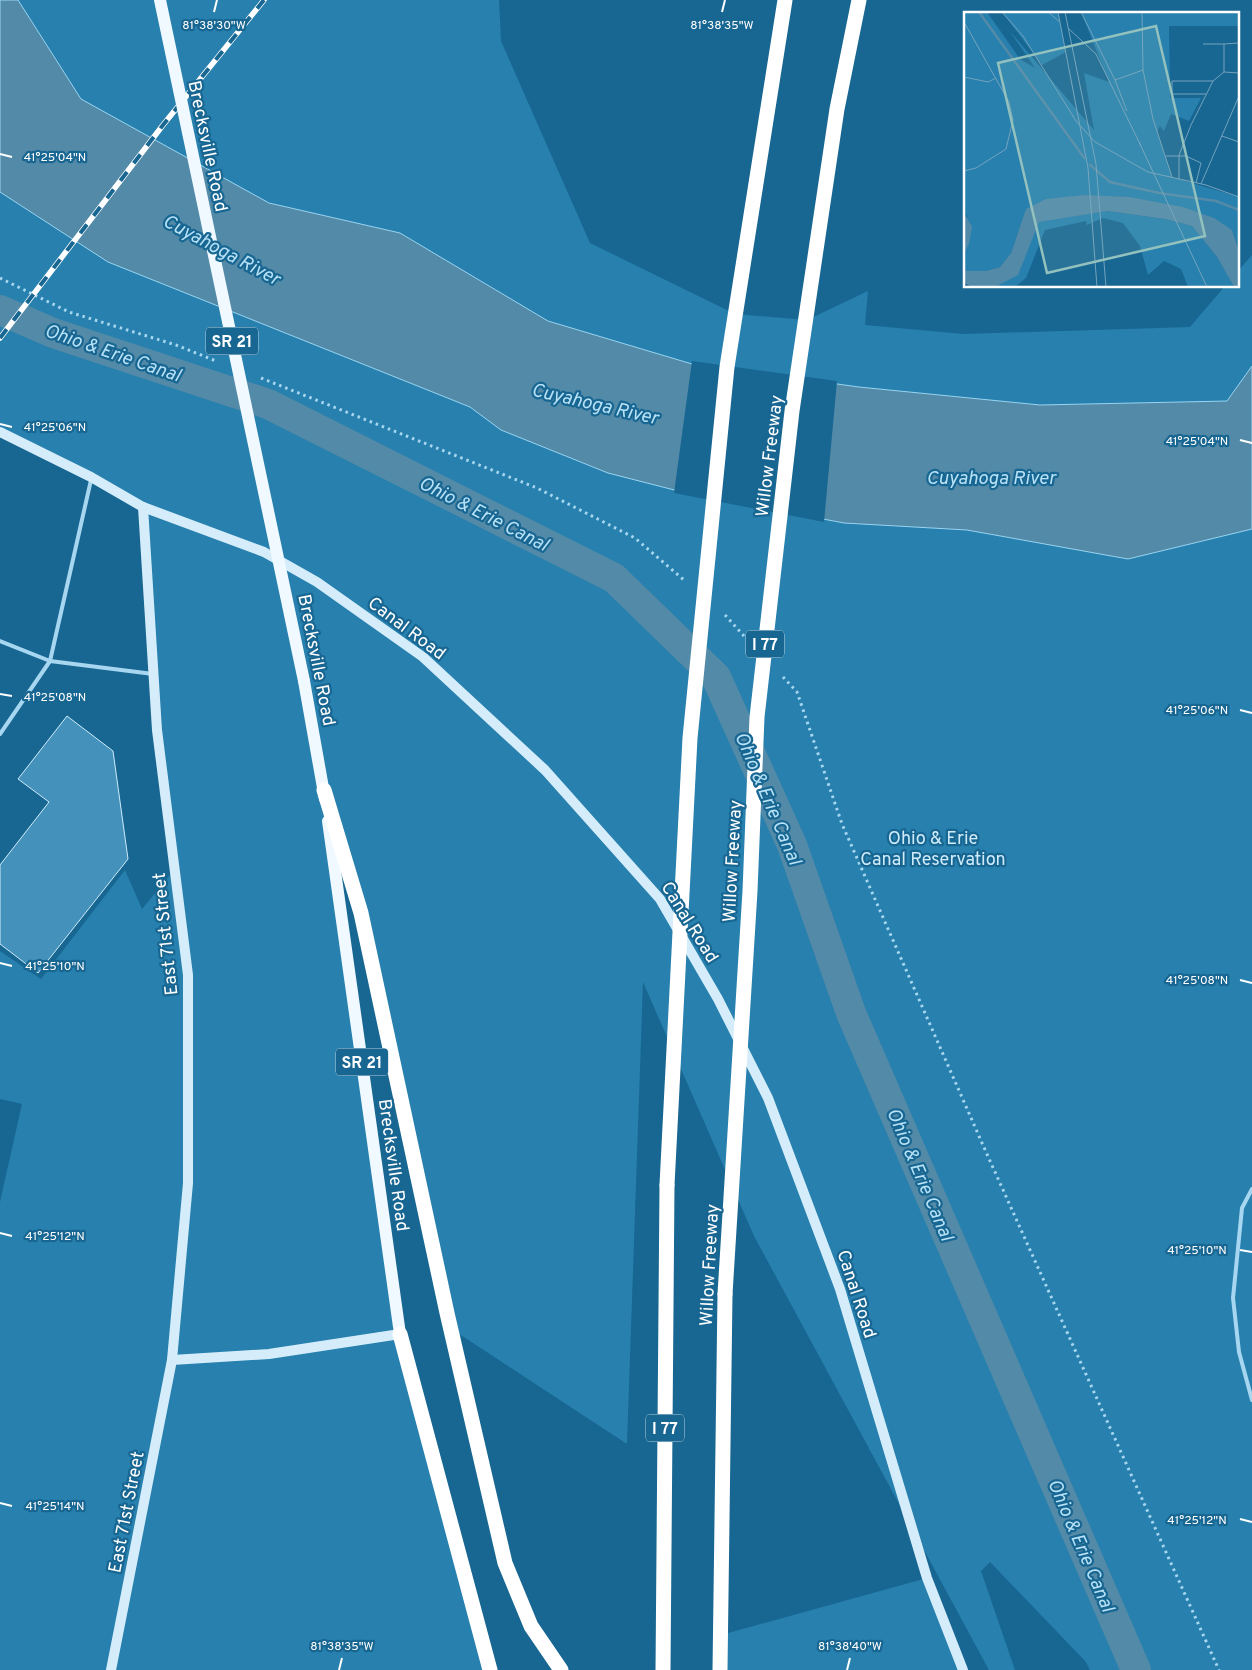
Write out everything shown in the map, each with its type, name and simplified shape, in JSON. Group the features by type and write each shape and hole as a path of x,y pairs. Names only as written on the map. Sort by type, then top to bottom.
{"highway":[{"name":"I 77","path":"664,1670 667,1185 693,709 727,367 785,0"},
{"name":"Willow Freeway","path":"720,1670 725,1294 750,891 757,717 794,401 837,109 859,0"},
{"path":"324,790 362,912 447,1313 506,1563 531,1626 561,1670"},
{"path":"400,1334 490,1670"}],"main road":[{"name":"Brecksville Road","path":"160,0 304,681 324,790 400,1334"}],"street":[{"name":"Canal Road","path":"0,432 91,477 143,507 264,552 317,582 423,657 544,770 660,899 718,999 768,1098 840,1289 927,1578 962,1670"},
{"name":"East 71st Street","path":"111,1670 172,1360 188,1183 188,974 157,730 143,507"},
{"path":"172,1360 269,1354 400,1334"}],"lane":[{"path":"0,734 50,661 91,477"},
{"path":"0,641 50,661 153,674"},
{"path":"1252,1190 1242,1208 1233,1298 1239,1352 1252,1400"}],"green space":[{"name":"Ohio & Erie Canal Reservation","path":"18,0 499,0 501,41 590,243 735,314 807,320 868,291 865,325 964,334 1190,327 1223,288 1240,288 1240,269 1252,255 1252,366 1227,401 1040,405 859,387 845,523 967,530 1128,559 1252,529 1252,1670 1090,1670 1086,1662 990,1562 981,1571 1015,1670 989,1670 754,1236 643,982 627,1444 450,1328 362,913 325,794 400,1334 490,1670 0,1670 0,1202 22,1104 0,1099 0,951 41,979 125,870 142,909 175,869 157,730 143,507 0,432 0,176 692,364 548,321 400,233 269,203 151,142 81,99"},
{"path":"927,1578 962,1670 720,1670 721,1635"}],"water":[{"name":"Cuyahoga River","path":"0,0 18,0 81,99 269,203 400,233 548,321 692,364 859,387 1040,405 1227,401 1252,366 1252,529 1128,559 967,530 844,523 686,493 608,473 501,430 470,407 108,262 0,192"}],"pier":[{"path":"692,361 837,381 824,522 674,493"}],"building":[{"path":"67,716 113,751 128,859 38,973 0,944 0,865 49,802 18,779"}],"waterway":[{"name":"Ohio & Erie Canal","path":"0,310 53,333 268,404 614,578 716,677 792,845 851,1013 1136,1670"}],"railway":[{"path":"0,338 163,125 264,0"}]}
